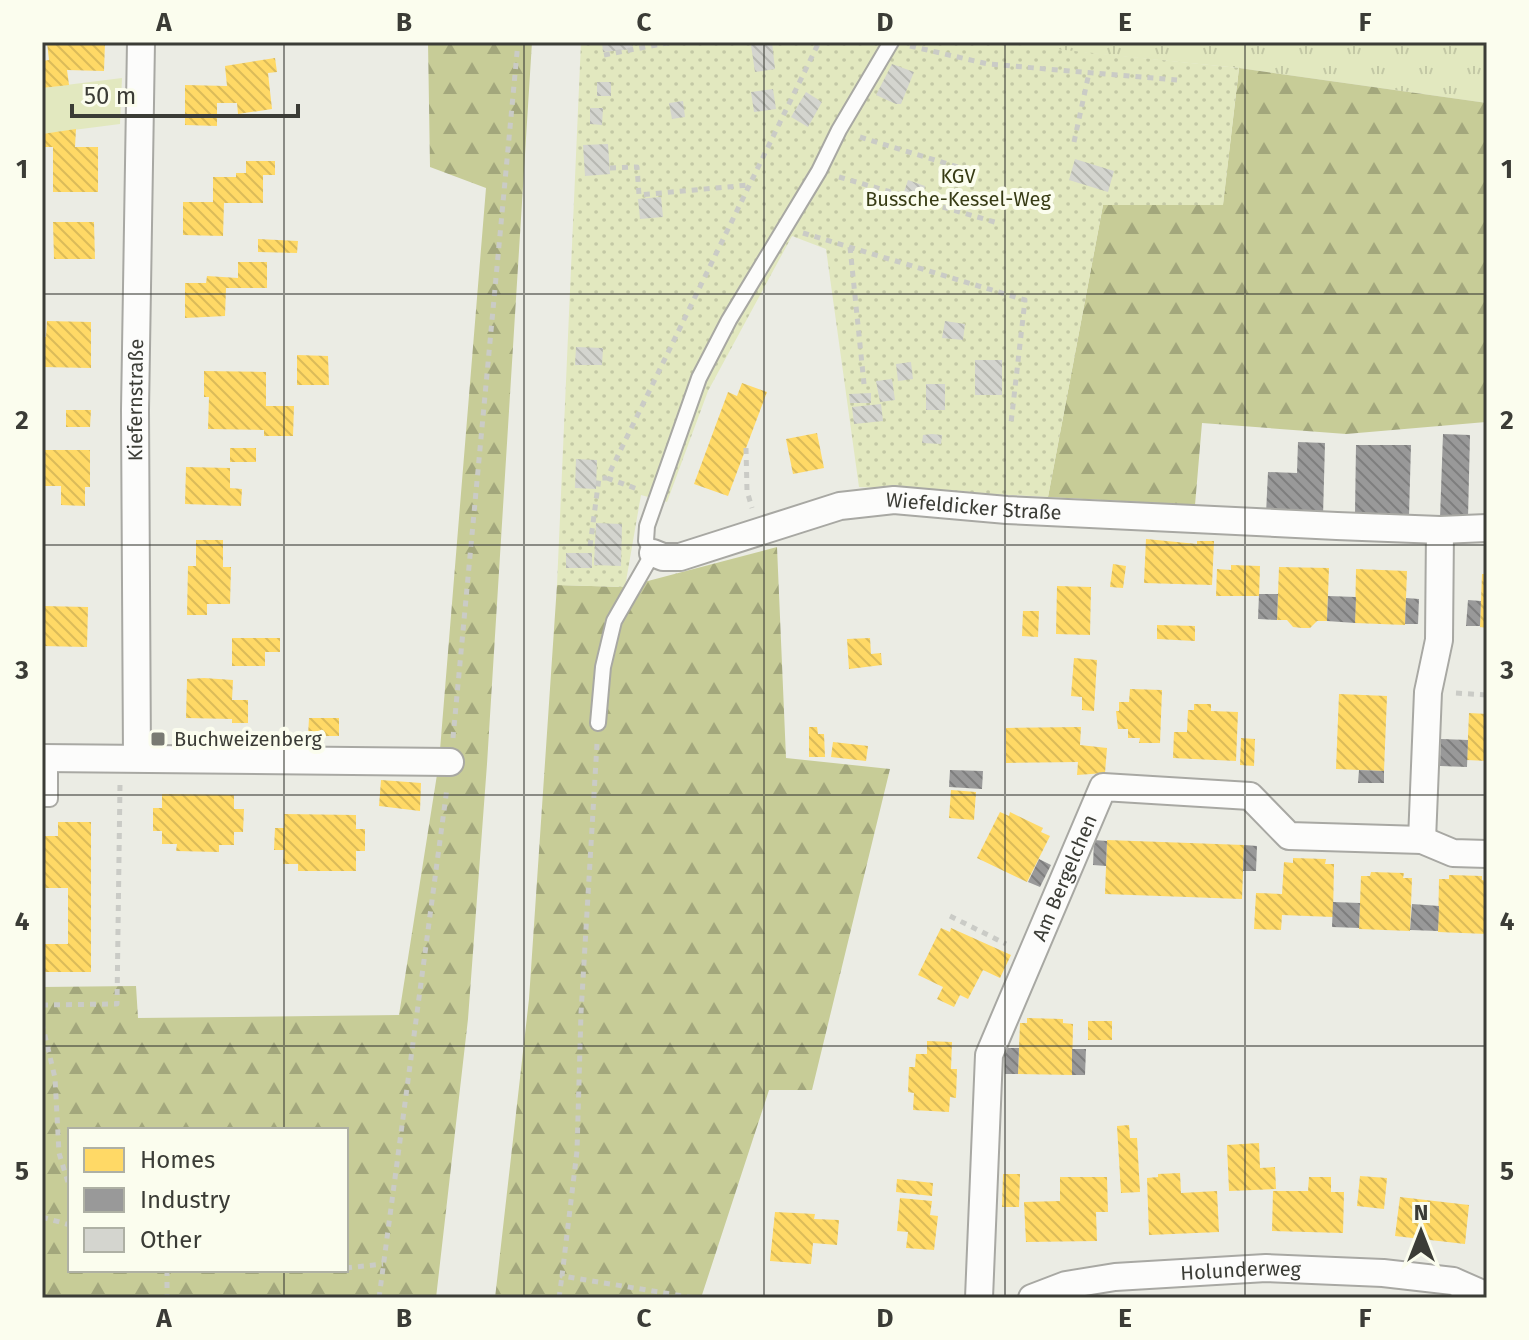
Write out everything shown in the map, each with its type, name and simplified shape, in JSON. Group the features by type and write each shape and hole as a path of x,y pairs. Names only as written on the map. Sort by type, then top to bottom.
{"street":[{"name":"Kiefernstraße","path":"128,758 141,42"},
{"name":"Wiefeldicker Straße","path":"653,553 663,557 680,557 840,506 894,500 1007,510 1440,530 1487,528"},
{"path":"1422,840 1428,692 1439,640 1440,530"},
{"path":"46,758 450,762"},
{"name":"Am Bergelchen","path":"979,1298 989,1055 1103,787 1250,796 1289,836 1422,840 1453,853 1487,854"},
{"name":"Holunderweg","path":"1032,1298 1115,1277 1266,1268 1383,1273 1487,1285"},
{"name":"Holunderweg","path":"1453,1281 1487,1296"}],"lane":[{"path":"598,723 603,667 614,621 653,553 646,541 647,526 699,378 729,320 819,171 839,130 891,42"},
{"path":"42,799 50,799 46,758"}],"path":[{"path":"379,1298 450,762 518,42"},
{"path":"604,55 672,42"},
{"path":"607,478 819,42"},
{"path":"907,45 988,64 1177,80"},
{"path":"1074,142 1089,73"},
{"path":"839,130 964,169"},
{"path":"610,168 637,167 639,195 749,185"},
{"path":"819,171 998,223"},
{"path":"783,227 1025,300 1011,423"},
{"path":"850,247 864,384"},
{"path":"746,448 747,491 761,531"},
{"path":"590,546 599,478 656,495"},
{"path":"559,1298 577,1151 581,1013 598,723"},
{"path":"42,1005 117,1004 128,758"},
{"path":"950,916 1032,957"},
{"path":"42,1023 55,1078 59,1153 68,1182"},
{"path":"42,1217 68,1224"},
{"path":"348,1268 383,1264"},
{"path":"167,1272 167,1298"},
{"path":"562,1276 695,1298"}],"green space":[{"path":"428,42 532,42 468,1019 436,1298 42,1298 42,987 136,986 138,1018 399,1015 439,762 486,188 430,167"},
{"name":"KGV Bussche-Kessel-Weg","path":"581,42 988,42 1239,68 1223,205 1103,205 1048,497 859,487 826,249 792,236 708,391 667,502 641,495 625,587 557,585"},
{"path":"1487,42 1487,103 1239,68 988,43"},
{"path":"1239,68 1487,103 1487,453 1486,422 1346,434 1202,423 1195,505 1048,497 1103,205 1223,204"},
{"path":"122,78 120,124 42,134 42,88"},
{"path":"777,547 786,758 890,769 812,1090 769,1090 701,1298 495,1298 529,999 557,585 625,587"}],"building: Homes":[{"path":"47,42 105,42 104,71 67,70 69,85 42,88 42,61 49,60"},
{"path":"275,58 277,72 268,73 272,109 238,114 237,103 217,103 217,126 185,125 185,85 227,86 225,66"},
{"path":"76,129 75,147 98,147 98,192 53,192 53,147 42,147 42,134"},
{"path":"246,161 275,161 275,175 263,175 263,203 224,203 223,236 183,235 183,202 213,202 213,177 236,177 236,173 246,173"},
{"path":"53,222 94,222 95,259 54,259"},
{"path":"258,239 298,241 297,253 258,252"},
{"path":"238,262 267,262 267,288 226,288 225,316 185,318 185,283 206,283 207,276 238,278"},
{"path":"47,321 91,322 91,368 42,367 42,337 46,337"},
{"path":"297,355 328,356 329,385 297,385"},
{"path":"204,371 266,372 266,406 294,406 293,436 264,436 264,430 208,429 209,397 204,397"},
{"path":"742,383 767,392 728,496 694,484 728,392 737,396"},
{"path":"66,410 91,410 90,427 66,427"},
{"path":"817,433 824,468 793,474 786,439"},
{"path":"230,448 256,448 256,462 230,462"},
{"path":"42,450 90,450 90,487 85,487 85,506 61,505 61,486 42,486"},
{"path":"186,467 230,468 230,488 242,489 241,506 185,504"},
{"path":"1146,539 1197,544 1197,541 1214,541 1212,585 1144,583"},
{"path":"196,540 223,540 223,567 231,567 230,604 207,604 207,615 187,615 188,566 196,566"},
{"path":"1113,564 1126,566 1123,588 1110,587"},
{"path":"1231,565 1260,566 1259,596 1216,596 1217,569 1231,570"},
{"path":"1279,567 1329,568 1327,621 1317,621 1310,628 1302,628 1293,627 1287,620 1277,620"},
{"path":"1356,569 1407,571 1405,625 1355,623"},
{"path":"1482,574 1487,574 1487,628 1480,627"},
{"path":"1057,586 1091,587 1090,635 1056,634"},
{"path":"42,606 88,607 87,647 42,646"},
{"path":"1023,611 1039,611 1038,637 1022,636"},
{"path":"1157,625 1195,626 1195,641 1157,639"},
{"path":"232,638 280,638 280,652 265,652 265,666 232,666"},
{"path":"870,638 871,654 881,653 882,665 849,669 847,639"},
{"path":"1074,658 1097,660 1094,711 1082,710 1082,697 1071,696"},
{"path":"187,679 233,680 232,700 248,700 248,723 232,723 232,719 186,718"},
{"path":"1130,689 1162,690 1160,743 1139,743 1140,738 1128,738 1128,729 1118,729 1116,711 1119,711 1119,702 1129,702"},
{"path":"1339,694 1387,696 1384,771 1336,769"},
{"path":"1194,704 1211,704 1211,711 1238,712 1236,761 1173,758 1174,732 1187,732 1188,710 1194,710"},
{"path":"1469,713 1487,714 1487,761 1467,760"},
{"path":"309,718 339,718 339,736 308,736"},
{"path":"809,727 817,727 818,734 824,734 825,757 809,757"},
{"path":"1081,727 1080,745 1107,748 1105,773 1077,775 1078,762 1006,763 1006,728"},
{"path":"1241,738 1255,739 1254,766 1240,765"},
{"path":"833,742 868,746 866,761 831,757"},
{"path":"381,780 421,783 420,811 379,806"},
{"path":"951,790 976,792 974,820 949,818"},
{"path":"162,794 234,795 234,809 244,809 243,832 234,832 234,845 219,845 219,852 176,851 177,844 162,844 162,831 153,831 153,808 162,808"},
{"path":"1000,812 1009,816 1010,812 1043,828 1041,832 1050,836 1027,882 977,858"},
{"path":"284,814 356,815 356,829 365,829 365,851 356,851 356,871 298,871 298,864 283,864 284,850 274,850 275,828 284,828"},
{"path":"58,822 91,822 91,972 42,972 42,944 68,944 68,888 42,888 42,836 58,836"},
{"path":"1107,840 1244,845 1242,899 1105,894"},
{"path":"1293,858 1326,859 1325,864 1334,864 1333,917 1282,915 1281,930 1254,929 1256,893 1282,894 1284,862 1293,863"},
{"path":"1371,872 1404,873 1403,878 1412,878 1410,931 1359,929 1361,876 1370,876"},
{"path":"1449,875 1482,876 1482,880 1487,881 1487,934 1438,932 1439,879 1449,879"},
{"path":"941,928 950,932 951,928 1011,955 1000,978 983,970 968,999 960,995 954,1007 937,999 943,987 918,975"},
{"path":"1027,1018 1063,1019 1063,1023 1073,1024 1072,1075 1018,1074 1020,1023 1027,1023"},
{"path":"1088,1021 1112,1021 1112,1040 1088,1040"},
{"path":"927,1041 952,1042 951,1069 957,1069 956,1098 950,1097 949,1112 913,1110 914,1093 908,1092 909,1067 915,1067 916,1054 927,1054"},
{"path":"1129,1125 1130,1138 1137,1138 1140,1192 1121,1193 1117,1126"},
{"path":"1259,1143 1260,1168 1275,1167 1276,1189 1229,1191 1227,1145"},
{"path":"1180,1173 1181,1193 1217,1191 1219,1232 1149,1235 1147,1178"},
{"path":"1003,1174 1020,1174 1019,1207 1002,1207"},
{"path":"1360,1176 1387,1178 1384,1209 1357,1206"},
{"path":"1060,1177 1107,1177 1108,1212 1096,1212 1097,1241 1026,1242 1024,1202 1060,1201"},
{"path":"1309,1177 1331,1177 1331,1192 1344,1192 1343,1233 1272,1231 1273,1191 1308,1191"},
{"path":"897,1179 933,1183 932,1196 896,1192"},
{"path":"1400,1197 1469,1205 1465,1244 1395,1236"},
{"path":"900,1198 932,1201 930,1215 938,1216 934,1250 906,1248 908,1232 897,1231"},
{"path":"775,1212 815,1214 814,1219 839,1220 837,1245 813,1243 811,1264 770,1261"}],"building: Industry":[{"path":"1443,434 1470,435 1468,518 1440,518"},
{"path":"1298,442 1325,443 1323,516 1266,514 1268,472 1297,473"},
{"path":"1356,445 1411,445 1409,516 1355,514"},
{"path":"1259,594 1278,594 1277,620 1258,619"},
{"path":"1328,596 1356,597 1355,623 1327,621"},
{"path":"1406,598 1419,599 1418,624 1405,624"},
{"path":"1468,600 1481,601 1480,626 1466,626"},
{"path":"1441,739 1468,740 1467,767 1440,766"},
{"path":"950,770 983,771 982,789 949,787"},
{"path":"1359,770 1384,771 1384,783 1358,783"},
{"path":"1094,840 1107,841 1106,866 1093,865"},
{"path":"1244,845 1257,846 1256,871 1243,871"},
{"path":"1039,859 1051,865 1040,887 1028,882"},
{"path":"1333,902 1360,903 1359,928 1332,927"},
{"path":"1412,904 1439,906 1438,931 1410,930"},
{"path":"1005,1048 1019,1048 1018,1074 1005,1074"},
{"path":"1072,1049 1086,1049 1085,1075 1072,1075"}],"building: Other":[{"path":"602,42 632,42 633,49 603,52"},
{"path":"772,42 775,69 755,72 751,45"},
{"path":"892,64 914,72 901,104 876,95"},
{"path":"597,82 611,82 611,96 597,96"},
{"path":"773,89 776,109 754,112 751,92"},
{"path":"806,92 822,102 808,127 791,117"},
{"path":"683,101 685,117 672,119 669,103"},
{"path":"590,108 603,108 602,125 590,124"},
{"path":"608,144 610,174 585,176 583,145"},
{"path":"1075,159 1114,171 1108,192 1069,180"},
{"path":"908,180 925,186 922,198 904,192"},
{"path":"661,197 663,217 640,219 638,199"},
{"path":"945,321 965,324 963,340 942,338"},
{"path":"576,347 603,348 602,365 575,365"},
{"path":"975,360 1002,360 1002,395 975,395"},
{"path":"911,362 913,379 898,381 896,364"},
{"path":"892,379 895,400 880,402 876,381"},
{"path":"926,384 945,384 945,410 926,410"},
{"path":"871,393 871,403 850,403 849,394"},
{"path":"881,404 883,421 854,424 852,407"},
{"path":"923,435 942,435 941,444 922,443"},
{"path":"576,459 597,460 596,489 575,488"},
{"path":"596,523 622,524 621,566 594,565"},
{"path":"566,553 592,553 592,568 566,568"}],"place":[{"name":"Buchweizenberg","path":"158,739"}]}
